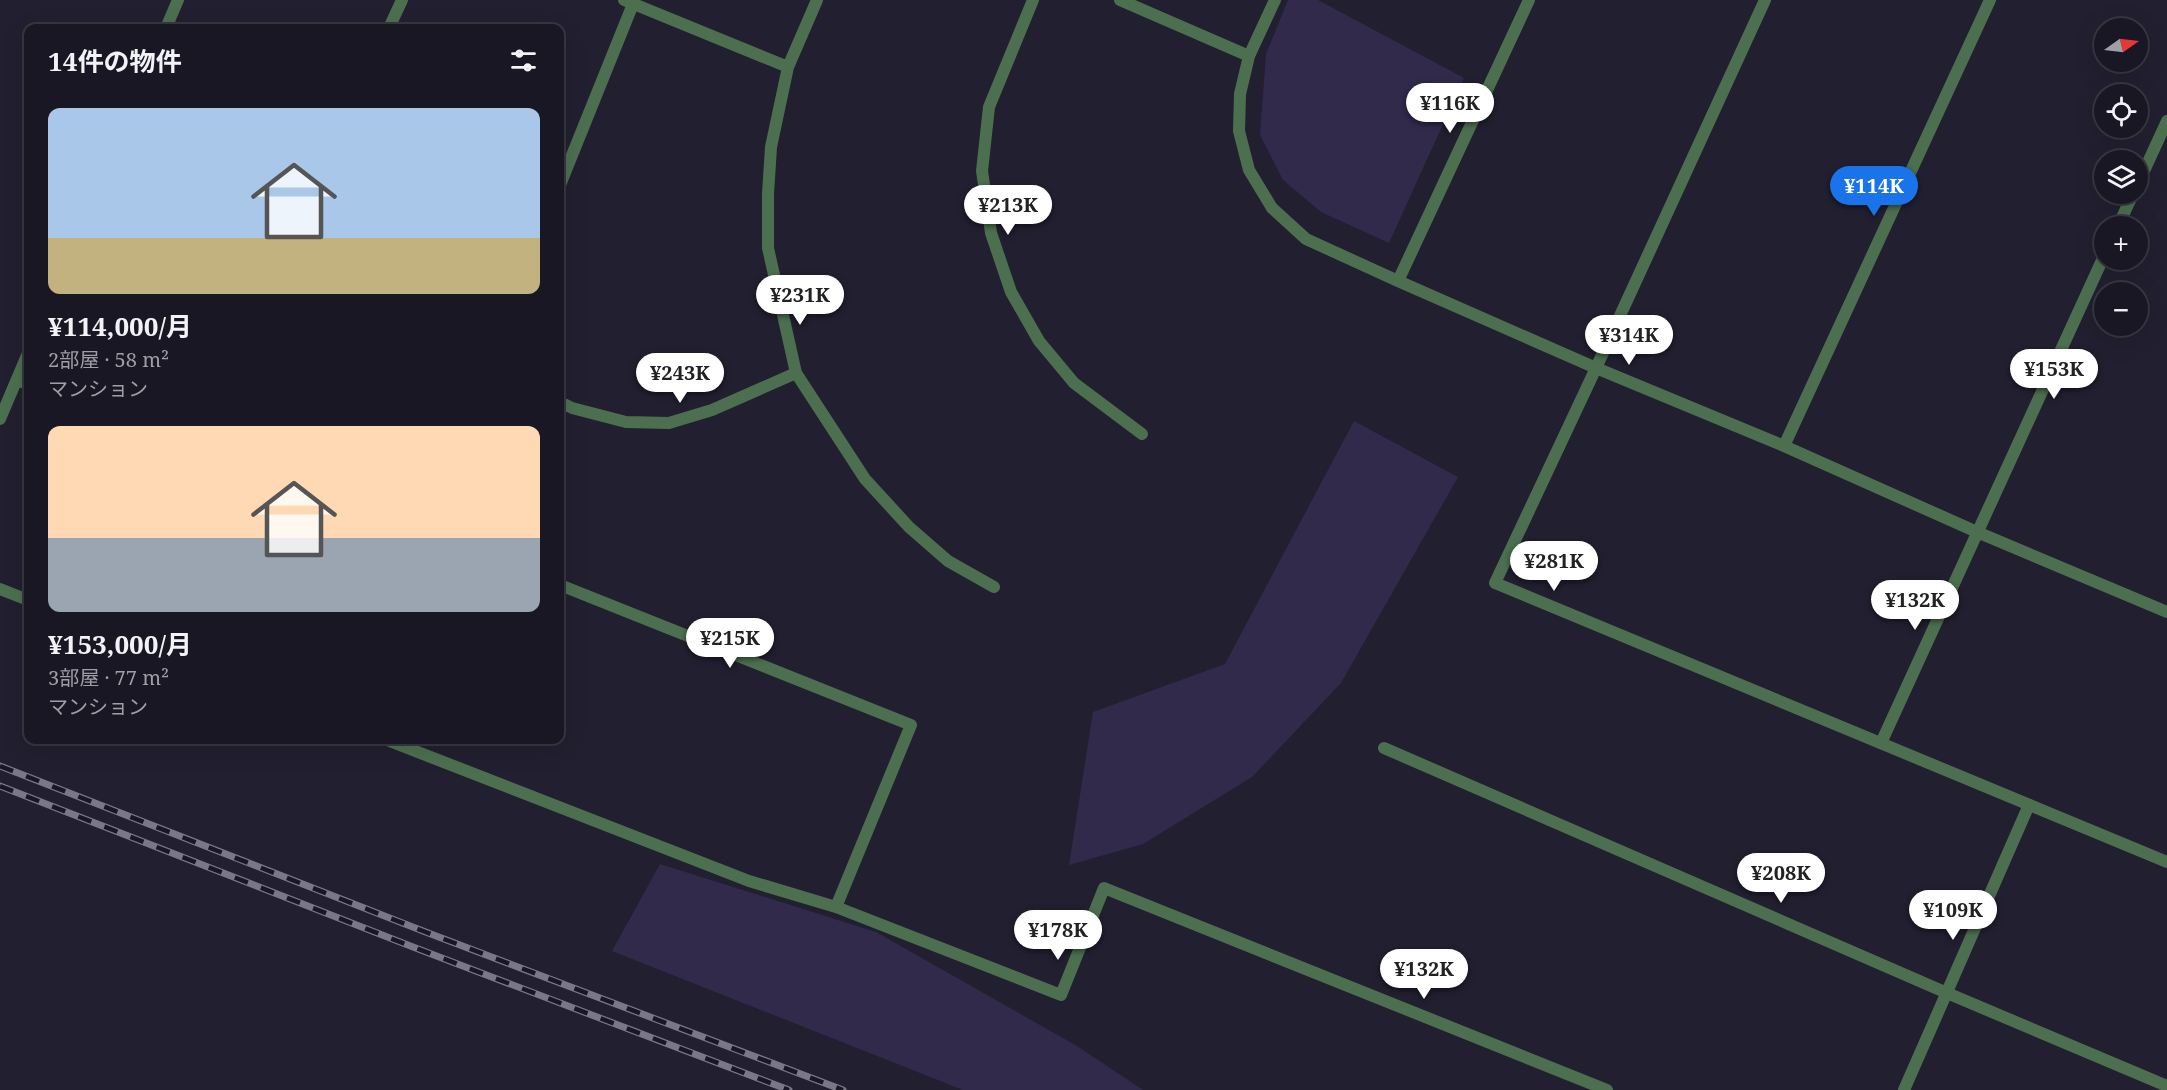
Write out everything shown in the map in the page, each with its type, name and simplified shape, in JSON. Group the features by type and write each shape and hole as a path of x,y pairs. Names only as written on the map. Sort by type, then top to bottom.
{"street":[{"path":"168,24 178,0"},
{"path":"391,24 402,0"},
{"path":"817,0 788,68 771,147 768,194 768,248 796,373 865,478 909,527 948,561 994,587"},
{"path":"1033,0 989,107 982,171 991,233 1011,292 1039,341 1074,383 1142,434"},
{"path":"1120,0 1250,56"},
{"path":"1275,0 1250,56 1240,94 1239,131 1249,170 1272,208 1306,238 1398,282 2167,612"},
{"path":"1398,282 1528,0"},
{"path":"1766,0 1495,583 2167,862"},
{"path":"1784,446 1990,0"},
{"path":"564,174 628,2 788,68"},
{"path":"2148,162 2167,121"},
{"path":"1881,743 2098,270"},
{"path":"564,404 626,422 669,423 712,410 796,373"},
{"path":"0,419 23,382"},
{"path":"564,587 911,725 836,907"},
{"path":"0,589 24,598"},
{"path":"397,744 749,881 836,907 1061,995 1104,888 1607,1090"},
{"path":"1384,748 1947,993 2167,1086"},
{"path":"1904,1090 2029,805"}],"shaded area":[{"path":"1288,0 1318,0 1464,78 1389,243 1321,212 1283,180 1260,135 1266,54"},
{"path":"1354,421 1458,477 1341,683 1252,777 1143,844 1069,865 1093,712 1225,664"},
{"path":"660,864 876,932 1077,1046 1143,1090 963,1090 612,951"}],"railway":[{"path":"0,766 423,931 843,1090"},
{"path":"0,786 789,1090"}]}
